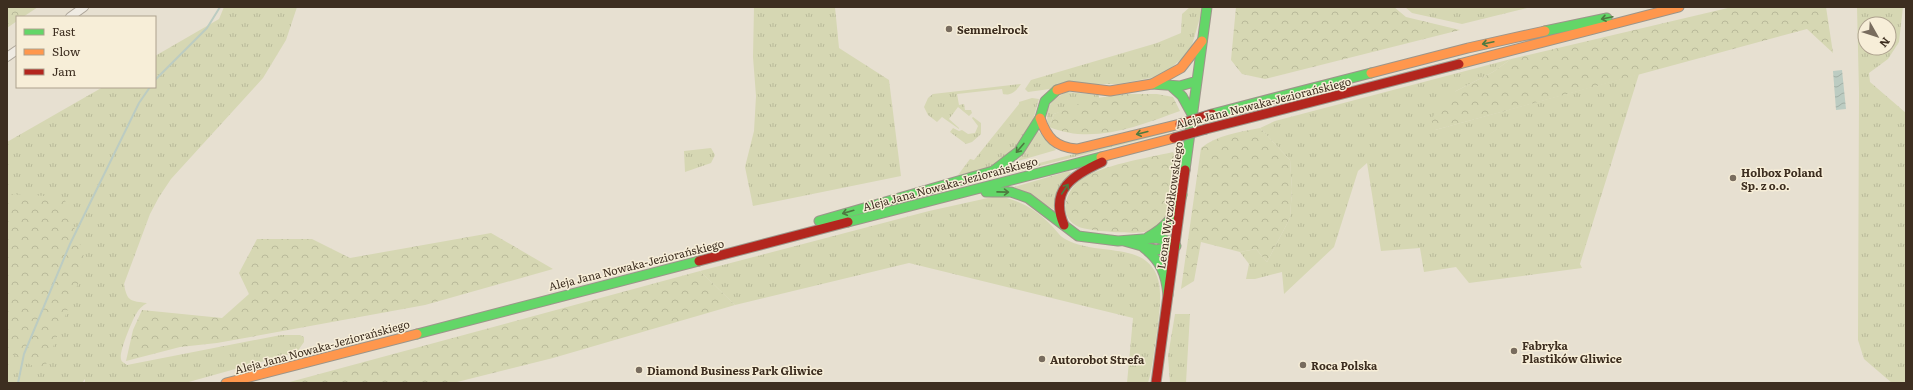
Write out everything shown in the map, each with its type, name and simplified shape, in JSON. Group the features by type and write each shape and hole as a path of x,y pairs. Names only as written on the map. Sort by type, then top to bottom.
{"main road":[{"name":"Leona Wyczółkowskiego","path":"1156,383 1176,246 1207,7"},
{"path":"1040,118 1046,135 1051,141 1065,149 1077,149 1180,124 1212,114 1468,48 1621,15 1674,7"},
{"name":"Aleja Jana Nowaka-Jeziorańskiego","path":"226,383 1679,7"},
{"path":"709,258 746,242 993,171 1008,161 1019,151 1040,118 1045,101 1056,91 1063,88 1076,86 1105,91 1152,84 1173,74 1186,63 1202,41"},
{"path":"1173,74 1182,74 1197,82"},
{"path":"1152,84 1172,87 1190,85 1197,82"},
{"path":"1172,87 1182,96 1193,116"},
{"path":"1064,226 1058,208 1060,196 1077,174 1094,165 1138,147"},
{"path":"950,196 1006,191 1019,194 1042,206 1069,231 1079,236 1124,241 1144,248 1161,250 1176,246"},
{"path":"1124,241 1146,237 1161,231 1170,222 1182,196"},
{"path":"1146,237 1168,240 1176,246"},
{"path":"1144,248 1156,256 1164,269 1168,294"},
{"path":"238,383 254,376"}],"street":[{"path":"71,16 84,7"},
{"path":"7,56 16,51"}],"green space":[{"path":"7,7 38,7 24,16 16,16 16,22 7,28"},
{"path":"224,7 297,7 286,40 263,78 171,179 150,214 124,284 128,297 131,300 147,303 142,306 136,314 126,336 121,360 127,365 281,335 300,335 304,337 304,342 297,352 185,383 85,383 85,379 82,383 7,383 7,142 101,88 156,88 156,55 219,19"},
{"path":"754,7 835,7 839,48 889,80 901,176 753,206 745,167 754,131 756,96 753,57"},
{"path":"1190,7 1203,7 1190,52 1161,76 1118,84 1086,84 1028,92 1025,89 1031,80 1157,43 1181,33 1182,14"},
{"path":"1236,7 1394,7 1406,17 1460,30 1265,79 1242,74 1231,60"},
{"path":"1405,7 1531,7 1462,24 1412,13"},
{"path":"1732,7 1826,7 1833,53 1807,29 1435,130 1431,120 1440,105 1456,91 1493,72 1511,59"},
{"path":"1857,7 1903,7 1899,42 1897,45 1897,16 1857,16"},
{"path":"1858,56 1890,56 1869,73 1870,82 1906,113 1906,383 1892,383 1864,359 1858,340"},
{"path":"1511,59 1493,72 1456,91 1435,130 1639,74 1580,264 1582,268 1469,283 1456,267 1424,272 1420,248 1381,251 1367,163 1358,171 1334,247 1284,294 1282,272 1255,279 1246,279 1249,264 1240,252 1256,249 1267,262 1290,218 1292,189 1290,160 1260,128 1275,121"},
{"path":"1021,84 1011,94 1003,94 1002,89 957,94 959,105 964,104 965,110 971,110 972,113 969,116 958,107 949,119 959,129 942,117 937,122 928,115 924,107 928,98 933,94"},
{"path":"1067,92 1099,95 1099,98 1054,114 1049,127 1047,115 1050,105 1053,101"},
{"path":"1125,94 1157,94 1173,97 1180,111 1132,127 1099,134 1066,132 1049,127 1054,114 1090,99"},
{"path":"1032,98 1039,99 1033,120 1019,145 993,168 958,175 970,159 974,160 1019,104 1019,102"},
{"path":"973,117 981,123 981,134 972,142 966,144 950,132 953,128 959,131 962,130 968,134 975,133 978,126 972,118"},
{"path":"1175,128 1175,131 912,199 965,182"},
{"path":"1260,128 1290,160 1292,189 1290,218 1267,262 1256,249 1240,252 1201,242 1194,281 1181,289 1201,148 1221,137"},
{"path":"1037,130 1056,150 1018,161"},
{"path":"711,148 715,155 711,163 685,172 684,151"},
{"path":"1173,152 1177,162 1175,191 1166,216 1154,228 1148,231 1135,233 1092,230 1079,227 1072,223 1068,217 1066,211 1067,198 1070,191 1080,180 1112,166"},
{"path":"1069,171 1071,173 1055,210 1014,187"},
{"path":"7,195 64,197 86,263 43,372 7,351"},
{"path":"997,196 1005,197 1034,210 1067,240 1082,246 1132,254 1144,259 1152,267 1160,286 1160,309 1148,383 1127,383 1133,318 909,263 735,305 700,271 929,211"},
{"path":"491,233 553,269 425,305 217,343 180,347 126,361 133,330 142,310 222,318 249,294 239,273 257,239 312,239 350,258"},
{"path":"700,271 735,305 553,358 453,383 286,383"},
{"path":"1175,314 1190,314 1186,383 1170,383 1168,356"}],"water":[{"path":"1842,70 1846,109 1836,110 1833,71"}],"waterway":[{"path":"156,79 207,28 220,7"},
{"path":"18,383 24,354 70,244 139,103 149,88"}],"traffic: fast":[{"path":"1185,170 1207,7"},
{"path":"1545,31 1607,18"},
{"path":"1212,114 1371,73"},
{"path":"1152,84 1180,86 1197,81"},
{"path":"1172,87 1182,96 1193,116"},
{"path":"819,221 993,171 1019,151 1040,118 1045,101 1057,90"},
{"path":"848,222 1101,157"},
{"path":"986,192 1011,192 1028,198 1078,236 1118,241 1156,238 1169,241 1176,246 1156,250 1124,241"},
{"path":"1148,237 1170,220 1182,195"},
{"path":"1144,248 1155,258 1162,268 1168,295"},
{"path":"417,334 699,261"}],"traffic: slow":[{"path":"1459,64 1679,7"},
{"path":"1371,73 1468,48 1545,31"},
{"path":"1057,90 1069,86 1110,91 1152,84 1181,68 1202,41"},
{"path":"1040,118 1049,136 1057,144 1077,149 1180,124"},
{"path":"1101,157 1174,138"},
{"path":"226,383 417,334"}],"traffic: jam":[{"path":"1206,129 1459,64"},
{"path":"1180,124 1212,114"},
{"path":"1174,138 1206,129"},
{"path":"1064,225 1060,213 1060,202 1066,185 1082,172 1102,162"},
{"path":"1156,383 1185,170"},
{"path":"699,261 848,222"}],"place":[{"name":"Semmelrock","path":"949,29"},
{"name":"Holbox Poland Sp. z o.o.","path":"1733,178"},
{"name":"Fabryka Plastików Gliwice","path":"1514,351"},
{"name":"Autorobot Strefa","path":"1042,359"},
{"name":"Roca Polska","path":"1303,365"},
{"name":"Diamond Business Park Gliwice","path":"639,370"}]}
